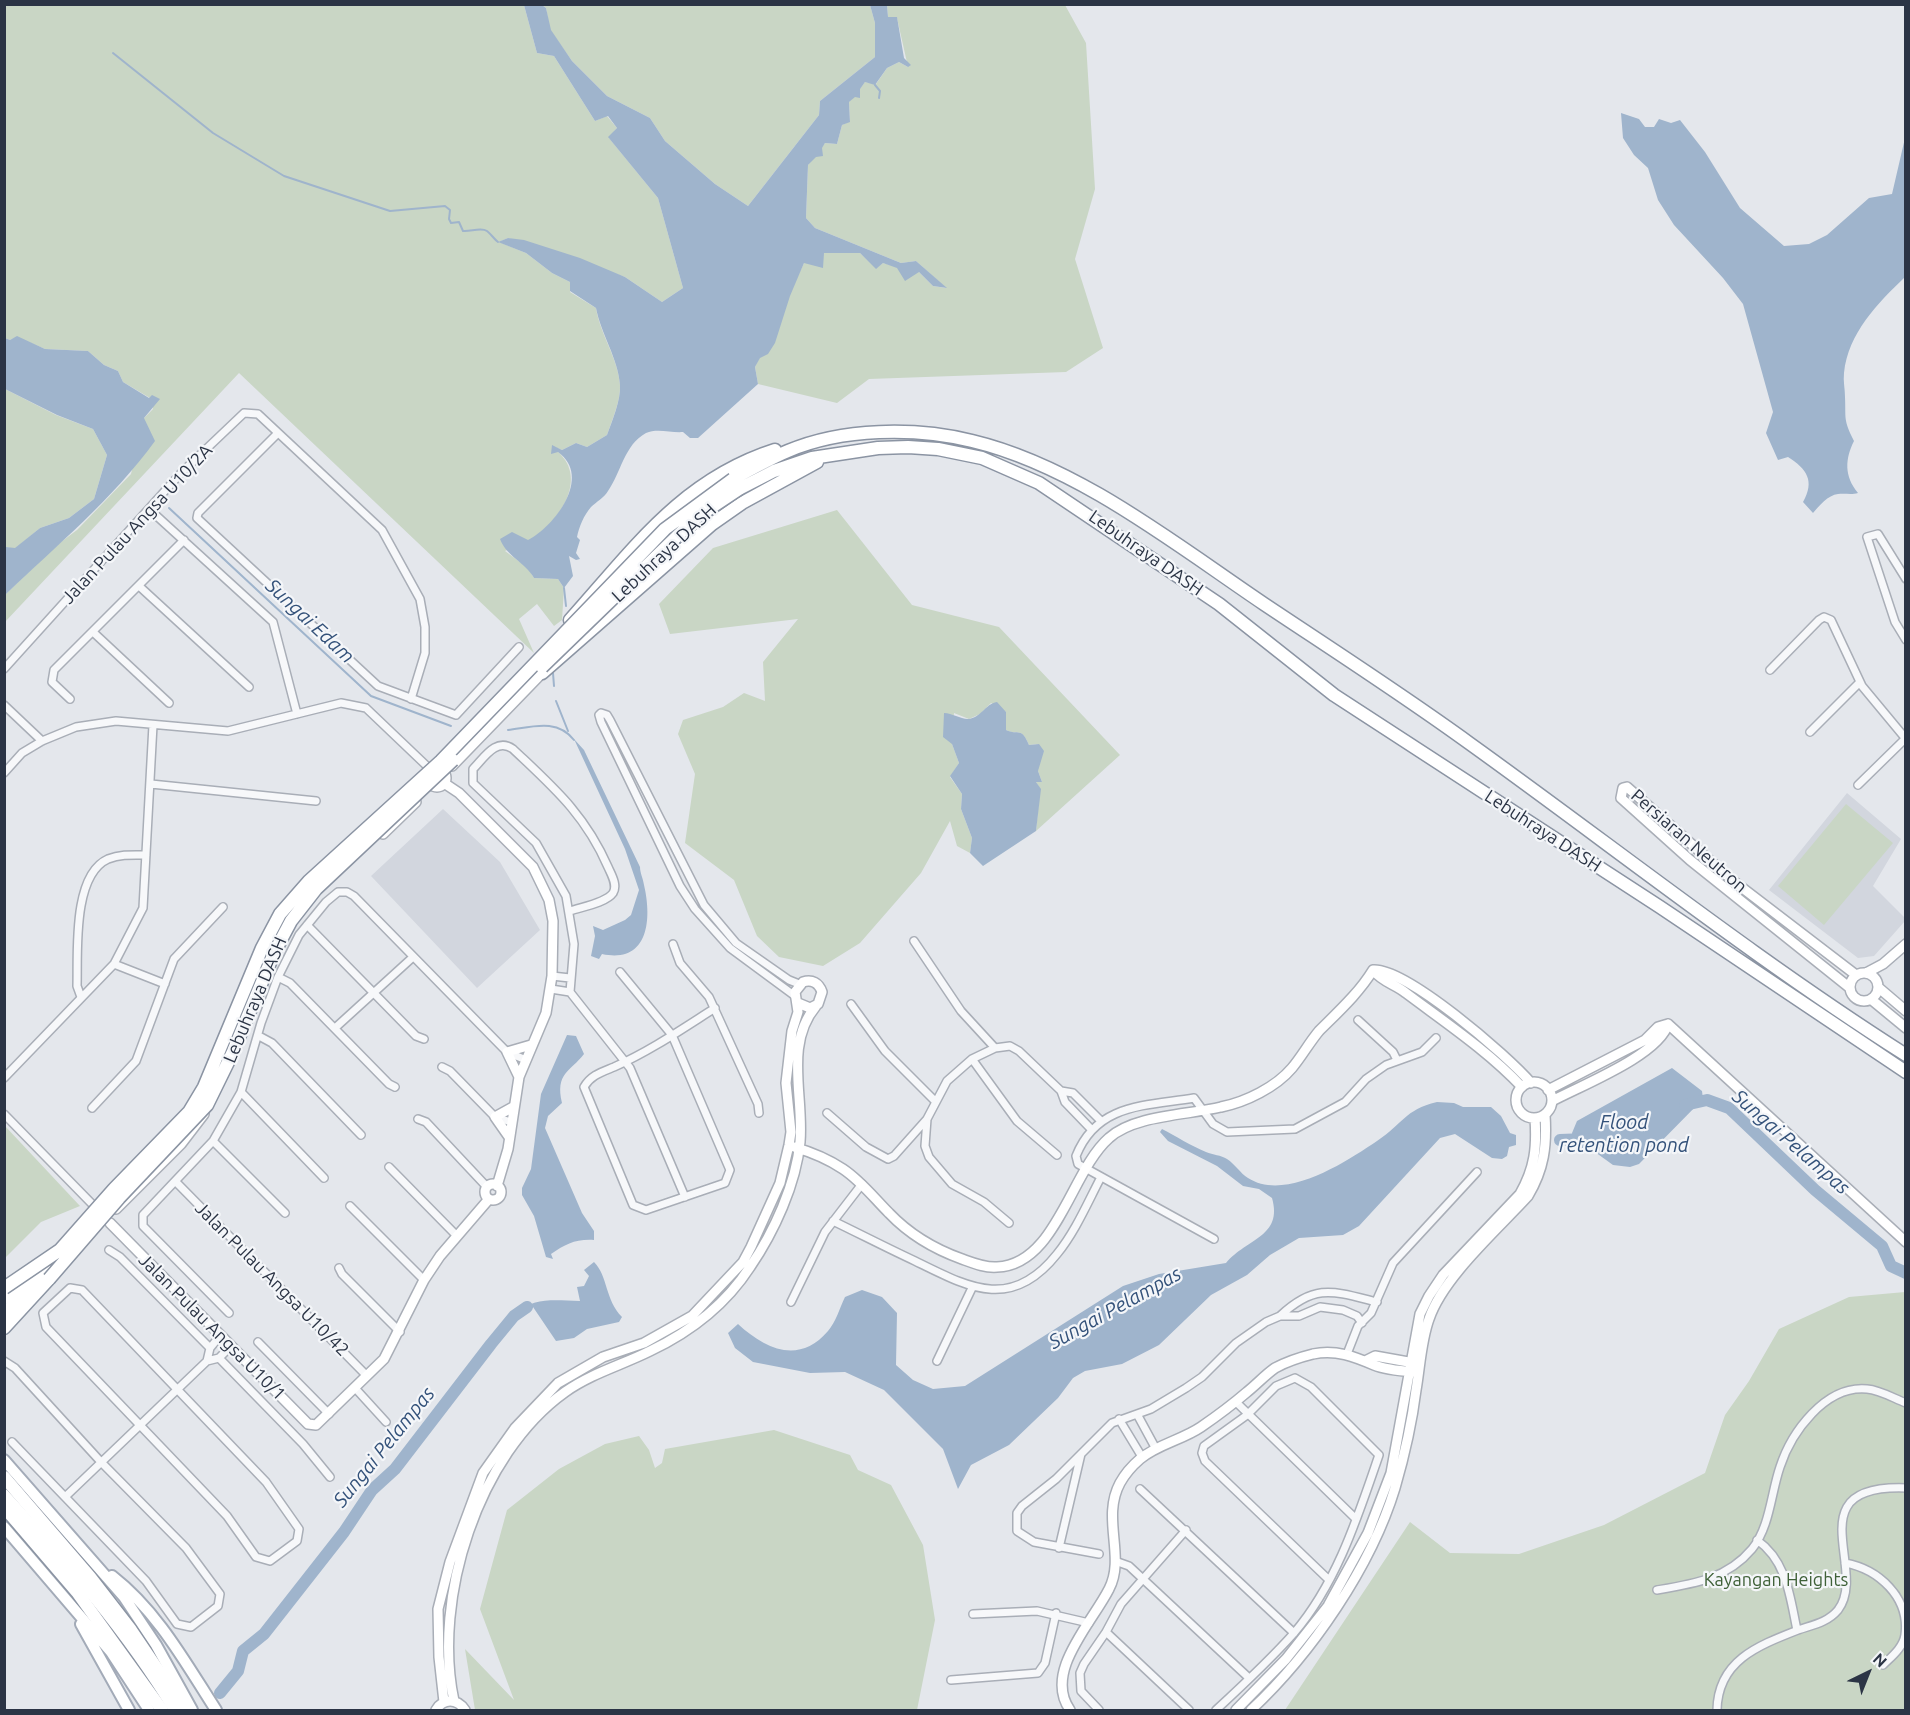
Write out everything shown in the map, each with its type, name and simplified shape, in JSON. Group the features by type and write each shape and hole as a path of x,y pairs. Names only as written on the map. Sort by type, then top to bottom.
{"highway":[{"name":"Lebuhraya DASH","path":"60,1250 129,1172 189,1112 204,1087 262,948 280,914 302,890 441,761 665,530 789,450 847,436 890,433 928,435 967,440 1006,450 1057,473 1120,508 1467,741 1690,905 1905,1055"},
{"name":"Lebuhraya DASH","path":"4,1328 119,1198 207,1105 232,1054 274,953 291,921 316,889 439,774 543,666 697,517 736,484 791,464 878,448 938,449 982,458 1040,483 1220,604 1334,695 1650,900 1905,1072"},
{"path":"561,630 663,516 694,489 733,467 763,454 781,449 789,450"},
{"path":"542,673 712,524 741,503 826,457"},
{"path":"4,1288 60,1250"},
{"path":"4,1315 60,1250"},
{"path":"4,1477 90,1577 131,1630 185,1710"},
{"path":"4,1507 77,1592 162,1710"}],"main road":[{"path":"4,1460 96,1563 141,1621 192,1710"},
{"path":"4,1494 99,1603 143,1662 174,1710"},
{"path":"4,1527 111,1652 149,1710"},
{"path":"96,1563 130,1590 152,1614 216,1710"},
{"path":"65,1598 129,1710"}],"street":[{"name":"Jalan Pulau Angsa U10/2A","path":"4,669 182,472 244,413 258,414 382,530 420,599 425,627 425,653 411,699"},
{"path":"278,433 198,513 197,518 378,686 456,715 519,647"},
{"path":"149,509 273,622 297,714"},
{"path":"1905,579 1878,534 1867,537 1895,622 1905,640"},
{"path":"70,699 52,682 51,676 184,540"},
{"path":"139,586 249,687"},
{"path":"1770,670 1818,620 1824,617 1831,620 1860,682 1905,739 1858,785"},
{"path":"4,1322 99,1217 107,1203 177,1133 193,1112 207,1088 262,954 282,916 343,854 436,777 561,630"},
{"path":"93,632 169,703"},
{"path":"114,1210 181,1144 219,1092 276,957 302,911 327,883 542,673"},
{"path":"1810,732 1860,682"},
{"path":"4,773 22,753 42,741 76,727 116,721 228,731 341,703 366,708 436,777 459,793 533,867 549,900 553,921 552,976 546,1013 519,1077 502,1176 492,1186 485,1194 489,1199 494,1200 500,1196 492,1186 426,1122 418,1119"},
{"path":"4,705 42,741"},
{"path":"449,1701 451,1597 464,1549 489,1482 526,1430 548,1406 566,1391 604,1369 650,1351 698,1323 718,1305 750,1268 777,1216 791,1181 798,1149 798,1049 803,1025 818,1004 822,996 818,984 807,981 799,984 789,980 736,943 704,905 610,720 607,715 601,713 599,715 601,722 615,752 680,886 695,909 730,948 797,1000 810,1008 818,1004"},
{"path":"4,1078 114,964 143,908 153,725"},
{"path":"570,911 606,898 613,892 615,885 600,849 575,808 513,748 502,744 497,746 485,756 472,773 473,783 536,843 556,875 570,911 574,944 570,978 571,995"},
{"path":"151,784 316,801"},
{"name":"Persiaran Neutron","path":"1850,988 1690,860 1621,798 1623,788 1627,787 1761,904 1861,974"},
{"path":"81,997 77,986 78,915 86,885 106,860 123,855 146,855"},
{"path":"229,1312 143,1227 143,1215 177,1183 213,1141 241,1092 261,1023 290,949 326,902 338,892 347,892 354,896 507,1052 519,1077"},
{"path":"92,1108 136,1061 174,959 223,907"},
{"path":"307,925 416,1036 423,1039"},
{"path":"914,941 961,1011 995,1047"},
{"path":"673,944 680,963 709,997 715,1008 758,1104 759,1113"},
{"path":"1905,944 1883,964 1861,974 1850,988 1858,1000 1872,1000 1905,1028"},
{"path":"334,1028 413,957"},
{"path":"114,964 165,984"},
{"path":"1872,1000 1883,964"},
{"path":"789,1145 833,1163 862,1184 909,1233 951,1255 978,1265 997,1267 1015,1263 1033,1252 1050,1231 1097,1149 1126,1126 1232,1104 1273,1085 1285,1076 1314,1037 1366,982 1372,970 1380,979 1402,989 1526,1085"},
{"path":"621,972 672,1035 730,1170 726,1183 646,1210 633,1205 584,1087 592,1077 626,1062 672,1035 715,1008"},
{"path":"1861,974 1878,985 1905,1011"},
{"path":"552,976 570,978"},
{"path":"278,977 290,983 389,1084 395,1087"},
{"path":"465,1710 449,1701 439,1657 438,1609 450,1562 483,1473 515,1428 558,1383 603,1357 644,1343 677,1326 692,1316 743,1262 780,1183 789,1145 786,1083 788,1053 799,984"},
{"path":"551,989 571,995 626,1062 685,1197"},
{"path":"851,1004 885,1051 934,1100"},
{"path":"1358,1020 1393,1052 1397,1060"},
{"path":"1548,1090 1644,1040 1658,1027 1668,1024"},
{"path":"1236,1710 1286,1659 1328,1606 1368,1533 1391,1473 1408,1385 1429,1319 1450,1282 1528,1196 1536,1184 1546,1151 1545,1114 1552,1101 1640,1054 1665,1035 1668,1024"},
{"path":"1668,1024 1905,1242"},
{"path":"259,1036 272,1043 361,1135"},
{"path":"1214,1239 1085,1169 1075,1159 1091,1129 1118,1111 1194,1098 1214,1124 1227,1132 1295,1129 1345,1102 1375,1073 1397,1060 1422,1052 1436,1038"},
{"path":"507,1052 531,1045"},
{"path":"1009,1223 975,1196 952,1184 933,1165 925,1146 927,1119 934,1100 947,1081 972,1059 995,1047 1004,1045 1014,1048 1061,1091 1065,1102 1091,1129"},
{"path":"615,1067 618,1051"},
{"path":"507,1052 526,1060"},
{"path":"972,1059 1017,1121 1057,1155"},
{"path":"442,1067 450,1071 495,1117 509,1137"},
{"path":"1534,1118 1519,1109 1517,1098 1526,1085 1539,1083 1548,1090 1552,1101"},
{"path":"1061,1091 1073,1093 1101,1121"},
{"path":"241,1092 324,1178"},
{"path":"495,1117 513,1107"},
{"path":"827,1113 866,1147 890,1159 927,1119"},
{"path":"4,1114 99,1217 114,1218 114,1210 107,1203"},
{"path":"1534,1118 1545,1114"},
{"path":"495,1117 511,1122"},
{"path":"1251,1710 1296,1661 1322,1628 1354,1578 1377,1535 1395,1488 1414,1368 1413,1348 1420,1314 1443,1275 1520,1194 1529,1178 1537,1150 1534,1118"},
{"path":"213,1141 285,1213"},
{"path":"389,1167 456,1235"},
{"path":"1347,1354 1353,1336 1377,1302 1393,1263 1477,1172"},
{"path":"832,1221 972,1288 1006,1288 1031,1278 1058,1253 1100,1179"},
{"name":"Jalan Pulau Angsa U10/42","path":"177,1183 367,1376"},
{"path":"791,1302 825,1232 862,1184"},
{"path":"258,1342 329,1414 384,1359 400,1332 424,1280 456,1235 489,1199"},
{"path":"350,1206 424,1280"},
{"path":"4,1300 99,1217"},
{"name":"Jalan Pulau Angsa U10/1","path":"99,1217 308,1424 316,1425 329,1414"},
{"path":"109,1250 120,1257 211,1346"},
{"path":"339,1268 342,1275 400,1332"},
{"path":"70,1288 82,1290 176,1388 266,1482 299,1528 297,1541 270,1561 256,1557 227,1516 46,1327 43,1313 70,1288"},
{"path":"937,1361 972,1288"},
{"path":"1099,1554 1034,1542 1017,1531 1017,1513 1022,1506 1056,1479 1112,1423 1137,1414 1186,1388 1202,1377 1236,1343 1266,1322 1280,1316 1300,1299 1311,1293 1344,1294 1377,1302"},
{"path":"1280,1316 1299,1316 1320,1307 1343,1310 1357,1316 1362,1323"},
{"path":"207,1361 211,1346 220,1336"},
{"path":"65,1497 176,1388 207,1361 221,1357 231,1346"},
{"path":"1396,1365 1413,1348"},
{"path":"1070,1710 1061,1689 1063,1674 1068,1657 1111,1587 1116,1561 1112,1530 1115,1496 1120,1482 1142,1457 1182,1439 1236,1402 1276,1368 1315,1354 1347,1354 1367,1360 1375,1356 1396,1365 1414,1368"},
{"path":"221,1357 303,1444 330,1477"},
{"path":"4,1361 15,1368 101,1462 186,1548 220,1594 218,1606 191,1627 177,1624 146,1581 12,1442"},
{"path":"1396,1365 1408,1385"},
{"path":"1216,1710 1294,1633 1328,1579 1356,1519 1379,1455 1302,1380 1287,1380 1276,1386 1247,1415 1208,1443 1202,1451 1205,1461 1328,1579"},
{"path":"355,1388 386,1422"},
{"path":"1657,1590 1715,1577 1734,1566 1757,1540 1766,1521 1780,1465 1792,1440 1814,1412 1839,1395 1856,1390 1878,1392 1905,1403"},
{"path":"1236,1402 1356,1519"},
{"path":"1137,1414 1156,1449"},
{"path":"1119,1419 1142,1457"},
{"path":"1059,1548 1081,1454"},
{"path":"1717,1710 1722,1681 1732,1665 1742,1657 1797,1630 1822,1622 1838,1609 1846,1590 1845,1563 1841,1545 1842,1517 1853,1502 1869,1492 1905,1488"},
{"path":"1140,1489 1294,1633"},
{"path":"1100,1710 1083,1695 1079,1683 1084,1664 1106,1632 1120,1604 1186,1530"},
{"path":"1757,1540 1766,1546 1781,1566 1797,1630"},
{"path":"1116,1561 1130,1566 1249,1678"},
{"path":"1845,1563 1860,1566 1877,1574 1895,1591 1904,1615 1905,1635 1899,1649 1883,1665"},
{"path":"973,1614 1037,1611 1056,1613 1089,1623"},
{"path":"951,1680 1038,1673 1045,1663 1056,1613"},
{"path":"1106,1632 1189,1710"},
{"path":"436,1710 449,1701"}],"shaded area":[{"path":"1847,793 1901,839 1873,886 1905,918 1905,921 1874,956 1858,958 1769,890"},
{"path":"443,809 500,862 540,930 477,988 371,876"}],"green space":[{"path":"5,5 524,5 537,53 554,56 595,121 607,116 617,128 609,138 658,198 683,288 662,302 625,277 508,238 499,242 526,253 552,273 570,282 570,292 596,308 616,365 620,385 618,403 607,435 587,447 576,443 562,450 552,446 568,466 571,476 567,498 562,508 539,534 505,551 528,568 534,578 558,579 564,588 562,620 554,626 537,604 519,619 534,653 239,373 5,622 5,595 53,548 77,530 131,474 144,418 153,409 150,398 123,382 118,371 104,365 88,351 45,349 17,337 10,340 5,338"},
{"path":"542,5 870,5 875,23 875,57 820,101 819,115 748,206 715,184 665,141 650,118 607,96 572,61 550,30 546,8"},
{"path":"887,5 1065,5 1086,43 1095,189 1075,259 1103,348 1066,372 869,379 837,403 758,384 755,367 804,263 824,253 860,253 876,268 883,263 919,272 933,286 946,288 916,261 901,263 815,228 806,218 808,165 825,143 837,144 842,125 850,121 849,102 865,82 876,84 887,68 899,62 908,67 897,18 888,17"},
{"path":"5,389 56,415 93,429 107,455 94,499 69,518 40,528 15,549 6,547 5,554"},
{"path":"837,510 912,605 999,627 1120,755 1036,831 1040,789 1036,782 1042,782 1038,771 1039,744 1029,745 1021,733 1006,730 1006,712 991,703 980,714 969,719 954,713 952,744 959,763 950,777 962,794 961,809 972,838 970,853 957,846 950,821 921,873 860,943 823,966 779,957 757,936 734,880 685,843 695,774 678,734 683,720 723,707 744,693 765,701 763,662 798,619 670,634 659,604 713,548"},
{"path":"1846,804 1893,843 1824,925 1778,886"},
{"path":"5,1126 80,1206 41,1222 5,1258"},
{"name":"Kayangan Heights","path":"1905,1292 1905,1710 1285,1710 1410,1522 1450,1553 1519,1554 1604,1525 1705,1473 1725,1415 1749,1381 1779,1329 1849,1297"},
{"path":"774,1430 850,1455 858,1470 891,1485 923,1545 935,1620 917,1710 475,1710 465,1649 514,1700 480,1609 507,1510 559,1469 605,1444 639,1436 649,1450 655,1468 662,1463 665,1449"}],"water":[{"path":"524,5 542,5 546,8 551,30 572,61 607,96 650,118 665,141 715,184 748,206 819,115 820,101 875,57 875,23 870,5 887,5 888,17 897,17 904,58 911,65 908,67 899,62 887,68 875,85 865,82 860,89 860,98 855,97 849,102 850,122 842,125 837,144 825,143 822,148 823,156 816,157 808,165 806,218 815,228 901,263 916,261 947,288 933,286 919,272 905,281 897,268 883,263 876,269 860,253 824,253 823,268 804,263 790,296 775,343 768,354 760,358 755,367 758,384 698,438 690,438 683,432 659,431 646,433 639,438 628,452 606,493 591,507 580,525 577,537 580,540 576,553 580,559 576,560 569,556 573,576 564,588 558,579 534,578 507,550 500,539 512,532 528,540 538,534 558,513 571,487 572,474 568,462 558,452 551,454 552,445 562,450 576,443 587,447 607,435 619,397 619,375 596,308 570,291 570,282 552,273 526,253 498,242 508,238 524,240 580,258 625,277 662,302 683,288 658,198 608,137 617,128 608,116 595,121 554,56 537,53"},
{"path":"1621,113 1639,119 1645,127 1654,127 1659,119 1671,123 1680,120 1705,152 1740,208 1784,246 1809,244 1827,235 1869,198 1892,194 1905,138 1905,277 1875,308 1858,332 1851,345 1844,373 1846,419 1854,441 1847,467 1850,480 1858,493 1831,496 1813,513 1803,502 1807,495 1809,482 1807,476 1800,466 1788,457 1778,460 1766,433 1773,412 1743,304 1723,278 1674,225 1658,200 1648,168 1634,155 1623,138"},
{"path":"17,336 45,349 88,351 104,365 118,371 123,382 149,398 152,395 160,399 144,418 155,441 138,463 83,521 5,595 6,547 15,548 40,528 69,518 94,499 107,455 93,429 57,415 5,389 5,338 10,340"},
{"path":"997,702 1006,712 1006,730 1022,733 1029,745 1039,744 1044,751 1038,771 1042,782 1036,782 1041,789 1036,831 983,866 970,853 972,838 961,809 962,794 950,776 959,763 952,744 943,737 944,713 968,719"},
{"path":"574,739 584,750 640,867 646,898 647,924 638,946 630,952 618,955 602,954 599,959 591,956 595,936 593,926 603,930 625,920 631,915 639,890 625,849"},
{"path":"567,1035 576,1036 584,1054 562,1079 560,1093 562,1103 548,1116 545,1128 582,1213 594,1231 594,1240 581,1240 566,1245 551,1254 553,1259 546,1257 534,1216 522,1195 522,1188 531,1169 541,1094"},
{"name":"Flood retention pond","path":"1672,1068 1702,1091 1703,1099 1639,1164 1630,1167 1613,1165 1595,1152 1575,1152 1572,1133 1577,1121"},
{"path":"1437,1102 1454,1103 1463,1107 1491,1107 1501,1116 1510,1133 1516,1135 1516,1145 1509,1147 1507,1156 1502,1159 1492,1158 1455,1134 1440,1138 1359,1226 1343,1235 1299,1238 1270,1255 1247,1275 1211,1295 1159,1345 1122,1364 1085,1371 1073,1378 1058,1398 1009,1445 971,1465 958,1489 943,1449 884,1390 845,1372 810,1373 753,1362 735,1348 728,1333 738,1324 759,1340 782,1350 806,1348 828,1331 845,1297 862,1290 882,1297 897,1313 896,1365 913,1380 933,1389 965,1386 1123,1286 1159,1274 1226,1263 1268,1229 1274,1211 1272,1198 1259,1189 1243,1186 1217,1166 1168,1141 1160,1132 1162,1129 1200,1150 1227,1159 1248,1178 1263,1184 1279,1185 1297,1182 1332,1168 1386,1135 1410,1113"},
{"path":"594,1262 602,1274 612,1303 622,1317 619,1322 587,1329 574,1338 556,1341 533,1307 516,1317 512,1314 537,1302 580,1301 577,1287 584,1286 589,1276 584,1270"}],"waterway":[{"path":"113,53 213,133 284,176 390,211 445,206 450,210 451,223 459,222 463,231 485,230 498,242"},
{"path":"875,85 880,91 879,98"},
{"name":"Sungai Edam","path":"169,508 371,696 451,726"},
{"path":"564,588 566,606"},
{"path":"553,673 554,686"},
{"path":"556,701 568,731"},
{"name":"Sungai Edam","path":"508,730 552,726 567,733 574,740"},
{"name":"Sungai Pelampas","path":"1685,1105 1707,1100 1729,1108 1815,1190 1882,1246 1891,1266 1906,1273"},
{"name":"Sungai Pelampas","path":"1560,1140 1586,1139"},
{"name":"Sungai Pelampas","path":"220,1693 238,1671 243,1651 264,1634 344,1532 372,1490 395,1469 514,1316 527,1307"}]}
